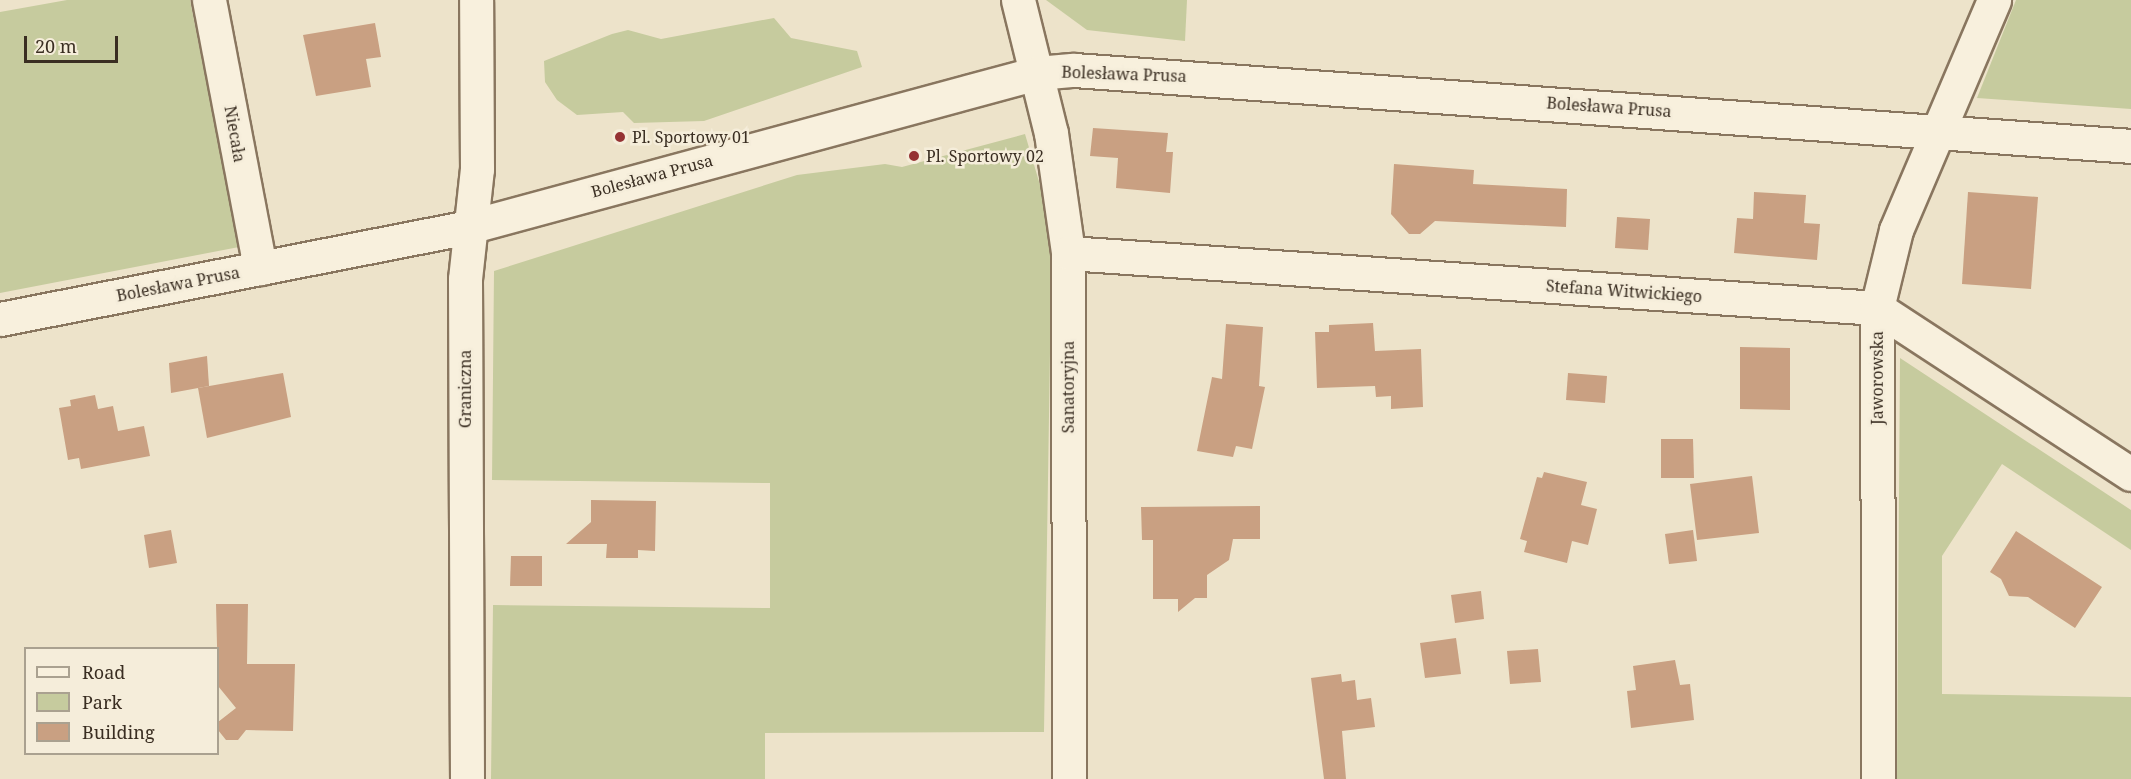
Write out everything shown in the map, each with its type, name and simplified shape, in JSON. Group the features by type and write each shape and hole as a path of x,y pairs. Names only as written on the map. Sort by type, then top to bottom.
{"street":[{"name":"Niecała","path":"209,0 260,268"},
{"name":"Graniczna","path":"467,779 465,279 477,169 476,0"},
{"name":"Sanatoryjna","path":"1018,0 1052,133 1068,253 1070,779"},
{"name":"Jaworowska","path":"1878,779 1877,308 1896,230 1941,132 1994,0"},
{"name":"Bolesława Prusa","path":"0,319 472,226 1037,73 1108,70 2131,146"},
{"name":"Stefana Witwickiego","path":"1068,253 1877,308 2131,474"}],"green space":[{"path":"67,0 190,0 239,247 0,293 0,12"},
{"path":"1046,0 1187,0 1185,41 1087,30"},
{"path":"2016,0 2131,0 2131,109 1977,98"},
{"path":"774,18 791,38 857,51 862,67 704,121 634,123 623,112 577,115 557,100 545,82 544,61 612,34 628,30 661,39"},
{"path":"1025,134 1052,226 1044,732 765,733 765,779 491,779 493,605 770,608 770,483 492,480 494,271 797,175 885,164 902,167"},
{"path":"1900,358 2131,510 2131,550 2002,464 1942,556 1942,694 2131,697 2131,779 1897,779"}],"building":[{"path":"375,23 381,57 366,59 371,87 316,96 303,35"},
{"path":"1093,128 1168,133 1166,152 1173,152 1170,193 1116,188 1118,158 1090,156"},
{"path":"1394,164 1474,170 1473,184 1567,189 1566,227 1435,221 1420,234 1409,234 1391,214"},
{"path":"1754,192 1806,195 1804,223 1820,224 1817,260 1734,253 1737,218 1753,219"},
{"path":"1968,192 2038,197 2031,289 1962,284"},
{"path":"1617,217 1650,219 1648,250 1615,248"},
{"path":"1373,323 1375,351 1421,349 1423,407 1391,409 1391,396 1376,397 1375,386 1317,388 1315,332 1329,332 1329,325"},
{"path":"1226,324 1263,327 1259,386 1265,387 1252,449 1236,446 1233,457 1197,451 1212,377 1222,379"},
{"path":"1740,347 1790,348 1790,410 1740,409"},
{"path":"207,356 209,386 171,393 169,363"},
{"path":"283,373 291,417 207,438 198,388"},
{"path":"1568,373 1607,376 1605,403 1566,400"},
{"path":"95,395 98,409 113,406 118,431 144,426 150,456 81,469 79,458 68,460 59,408 71,406 70,400"},
{"path":"1661,439 1693,439 1694,478 1661,478"},
{"path":"1544,472 1587,482 1581,505 1597,509 1588,545 1572,541 1567,563 1524,552 1527,541 1520,539 1537,477 1542,478"},
{"path":"1752,476 1759,533 1697,540 1690,484"},
{"path":"591,500 656,501 655,551 638,550 638,558 606,558 607,544 566,544 591,522"},
{"path":"1260,506 1260,539 1233,539 1229,560 1207,575 1207,598 1195,598 1178,612 1178,599 1153,599 1153,540 1142,540 1141,507"},
{"path":"171,530 177,563 149,568 144,535"},
{"path":"1693,530 1697,561 1669,564 1665,534"},
{"path":"2016,531 2102,587 2075,628 2028,597 2009,596 2001,579 1990,572"},
{"path":"511,556 542,556 542,586 510,586"},
{"path":"1481,591 1484,619 1455,623 1451,595"},
{"path":"216,604 248,604 247,664 295,664 293,731 246,730 238,740 226,740 219,731 219,721 236,708 219,687 219,647 217,647"},
{"path":"1456,638 1461,674 1425,678 1420,643"},
{"path":"1538,649 1541,682 1510,684 1507,651"},
{"path":"1675,660 1680,685 1690,684 1694,720 1631,728 1627,691 1636,690 1633,666"},
{"path":"1341,674 1342,682 1355,680 1357,700 1371,698 1375,727 1342,731 1346,779 1324,779 1311,678"}],"place":[{"name":"Pl. Sportowy 01","path":"620,137"},
{"name":"Pl. Sportowy 02","path":"914,156"}]}
